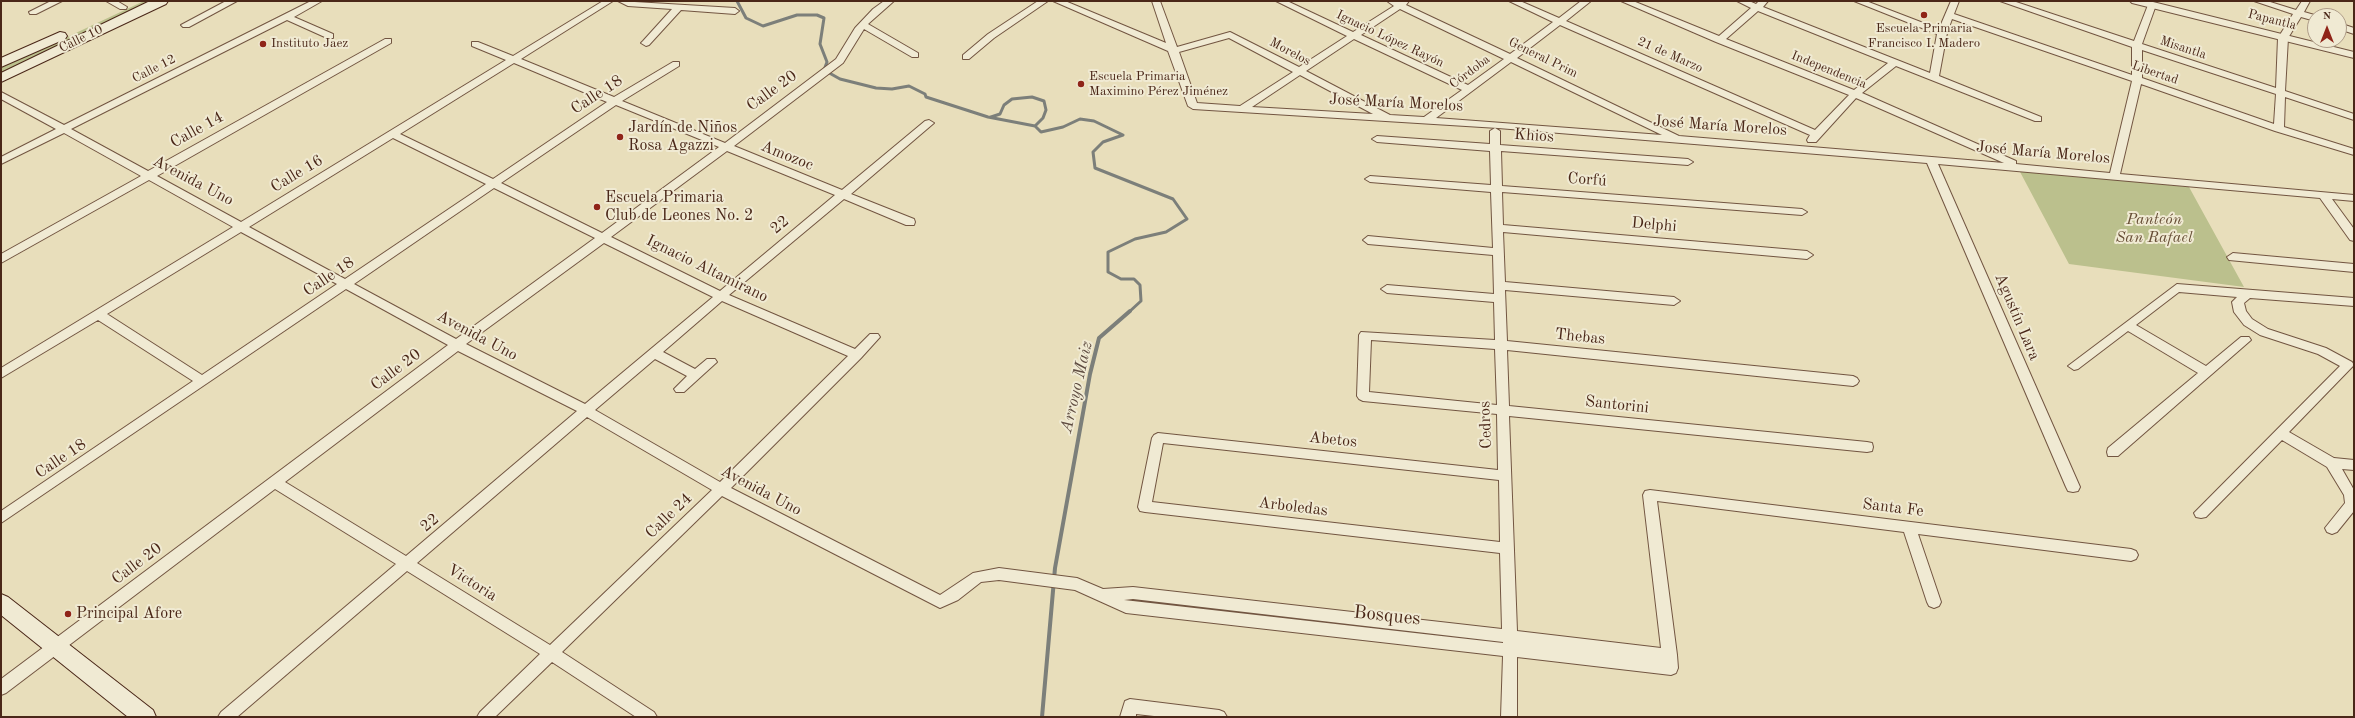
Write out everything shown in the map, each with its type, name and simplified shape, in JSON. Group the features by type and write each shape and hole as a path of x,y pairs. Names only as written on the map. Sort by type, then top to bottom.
{"main road":[{"name":"Calle 10","path":"1,78 161,1"},
{"name":"Calle 10","path":"1,63 129,4"},
{"path":"1,603 145,717"}],"street":[{"path":"33,12 58,1"},
{"path":"110,1 129,4"},
{"path":"186,25 233,1"},
{"name":"Calle 12","path":"1,161 318,1"},
{"name":"Calle 16","path":"1,374 610,1"},
{"path":"622,1 678,8 735,11"},
{"name":"Calle 20","path":"1,688 458,345 725,146 814,82 840,61 863,25 876,11 890,1"},
{"path":"966,57 991,36 1044,1"},
{"path":"1057,1 1172,50"},
{"name":"José María Morelos","path":"1156,1 1193,106 1390,120 1426,121 1807,149 2022,167 2354,198"},
{"name":"Ignacio López Rayón","path":"1280,1 1353,37 1468,89"},
{"name":"General Prim","path":"1391,1 1404,3 1511,58 1682,140"},
{"name":"21 de Marzo","path":"1513,1 1816,134"},
{"name":"Córdoba","path":"1426,121 1587,1"},
{"name":"Independencia","path":"1625,1 1855,94 2022,167"},
{"path":"1741,1 1761,4 1895,62 2038,118"},
{"path":"1858,1 1942,34"},
{"path":"1934,77 1942,34 1955,1"},
{"name":"Misantla","path":"2004,1 2354,117"},
{"name":"Papantla","path":"2136,1 2354,55"},
{"path":"2258,1 2307,16"},
{"path":"2279,129 2279,92 2283,38 2306,1"},
{"path":"1242,109 1404,3"},
{"path":"1719,40 1761,4"},
{"path":"2115,176 2137,80 2137,46 2152,5"},
{"path":"646,43 678,8"},
{"name":"Libertad","path":"1949,15 2279,129 2354,152"},
{"path":"287,17 330,36"},
{"path":"863,25 915,55"},
{"name":"Morelos","path":"1172,50 1230,35 1390,120"},
{"name":"Calle 14","path":"1,259 388,41"},
{"name":"Amozoc","path":"475,44 910,222"},
{"path":"1807,149 1816,134 1855,94 1895,62"},
{"name":"Calle 18","path":"1,518 348,284 615,101 676,64"},
{"name":"Avenida Uno","path":"1,95 64,128 458,345 587,411 721,490 940,602"},
{"name":"22","path":"226,717 721,296 929,123"},
{"name":"Cedros","path":"1495,131 1510,644 1509,717"},
{"name":"Ignacio Altamirano","path":"393,134 721,296 857,355"},
{"name":"Khios","path":"1377,139 1688,162"},
{"name":"Agustín Lara","path":"1931,160 2073,487"},
{"name":"Corfú","path":"1370,179 1802,212"},
{"path":"2324,196 2354,237"},
{"name":"Delphi","path":"1498,228 1807,255"},
{"path":"1368,240 1498,252"},
{"path":"2233,257 2354,268"},
{"path":"1499,285 1674,301"},
{"path":"2074,366 2177,288 2354,302"},
{"path":"1387,289 1500,298"},
{"path":"2201,513 2348,366 2322,351 2264,332 2248,322 2240,312 2238,302 2248,293"},
{"path":"98,314 203,382"},
{"path":"2128,326 2207,372"},
{"name":"Thebas","path":"1363,396 1365,335 1501,345 1853,380"},
{"name":"Calle 24","path":"485,717 721,490 874,337"},
{"path":"2113,452 2245,340"},
{"path":"654,353 696,375"},
{"path":"680,389 711,362"},
{"name":"Santorini","path":"1363,396 1867,447"},
{"path":"2280,433 2332,463 2354,465"},
{"name":"Abetos","path":"1158,438 1505,476"},
{"name":"Arboledas","path":"1158,438 1145,507 1507,548"},
{"path":"2332,463 2350,495 2352,504 2332,528"},
{"name":"Victoria","path":"275,482 408,563 649,717"},
{"name":"Santa Fe","path":"1670,661 1650,495 2131,555"},
{"path":"1909,528 1934,602"},
{"name":"Bosques","path":"940,602 953,596 978,578 999,574 1019,578 1077,584 1126,607 1670,661"},
{"path":"1129,712 1219,717"}],"green space":[{"path":"144,1 157,1 1,75 1,68"},
{"name":"Panteón San Rafael","path":"2019,170 2189,187 2244,287 2069,264"}],"waterway":[{"name":"Arroyo Maiz","path":"737,1 746,18 763,26 797,15 817,15 824,18 820,44 827,62 824,70 840,79 876,88 892,89 909,86 925,94 926,97 988,117 1035,126"},
{"name":"Arroyo Maiz","path":"991,117 1000,114 1004,105 1012,99 1032,97 1044,101 1046,110 1043,118 1035,126"},
{"name":"Arroyo Maiz","path":"1035,126 1041,132 1063,127 1080,119 1094,121 1123,135 1103,142 1093,152 1095,168 1173,199 1187,219 1166,232 1135,239 1108,252 1108,272 1121,279 1134,279 1140,285 1141,301 1129,312"},
{"name":"Arroyo Maiz","path":"1042,717 1055,568 1090,374 1099,338 1130,311"}],"place":[{"name":"Escuela Primaria Francisco I. Madero","path":"1924,15"},
{"name":"Instituto Jaez","path":"263,44"},
{"name":"Escuela Primaria Maximino Pérez Jiménez","path":"1081,84"},
{"name":"Jardín de Niños Rosa Agazzi","path":"620,137"},
{"name":"Escuela Primaria Club de Leones No. 2","path":"597,207"},
{"name":"Principal Afore","path":"68,614"}]}
